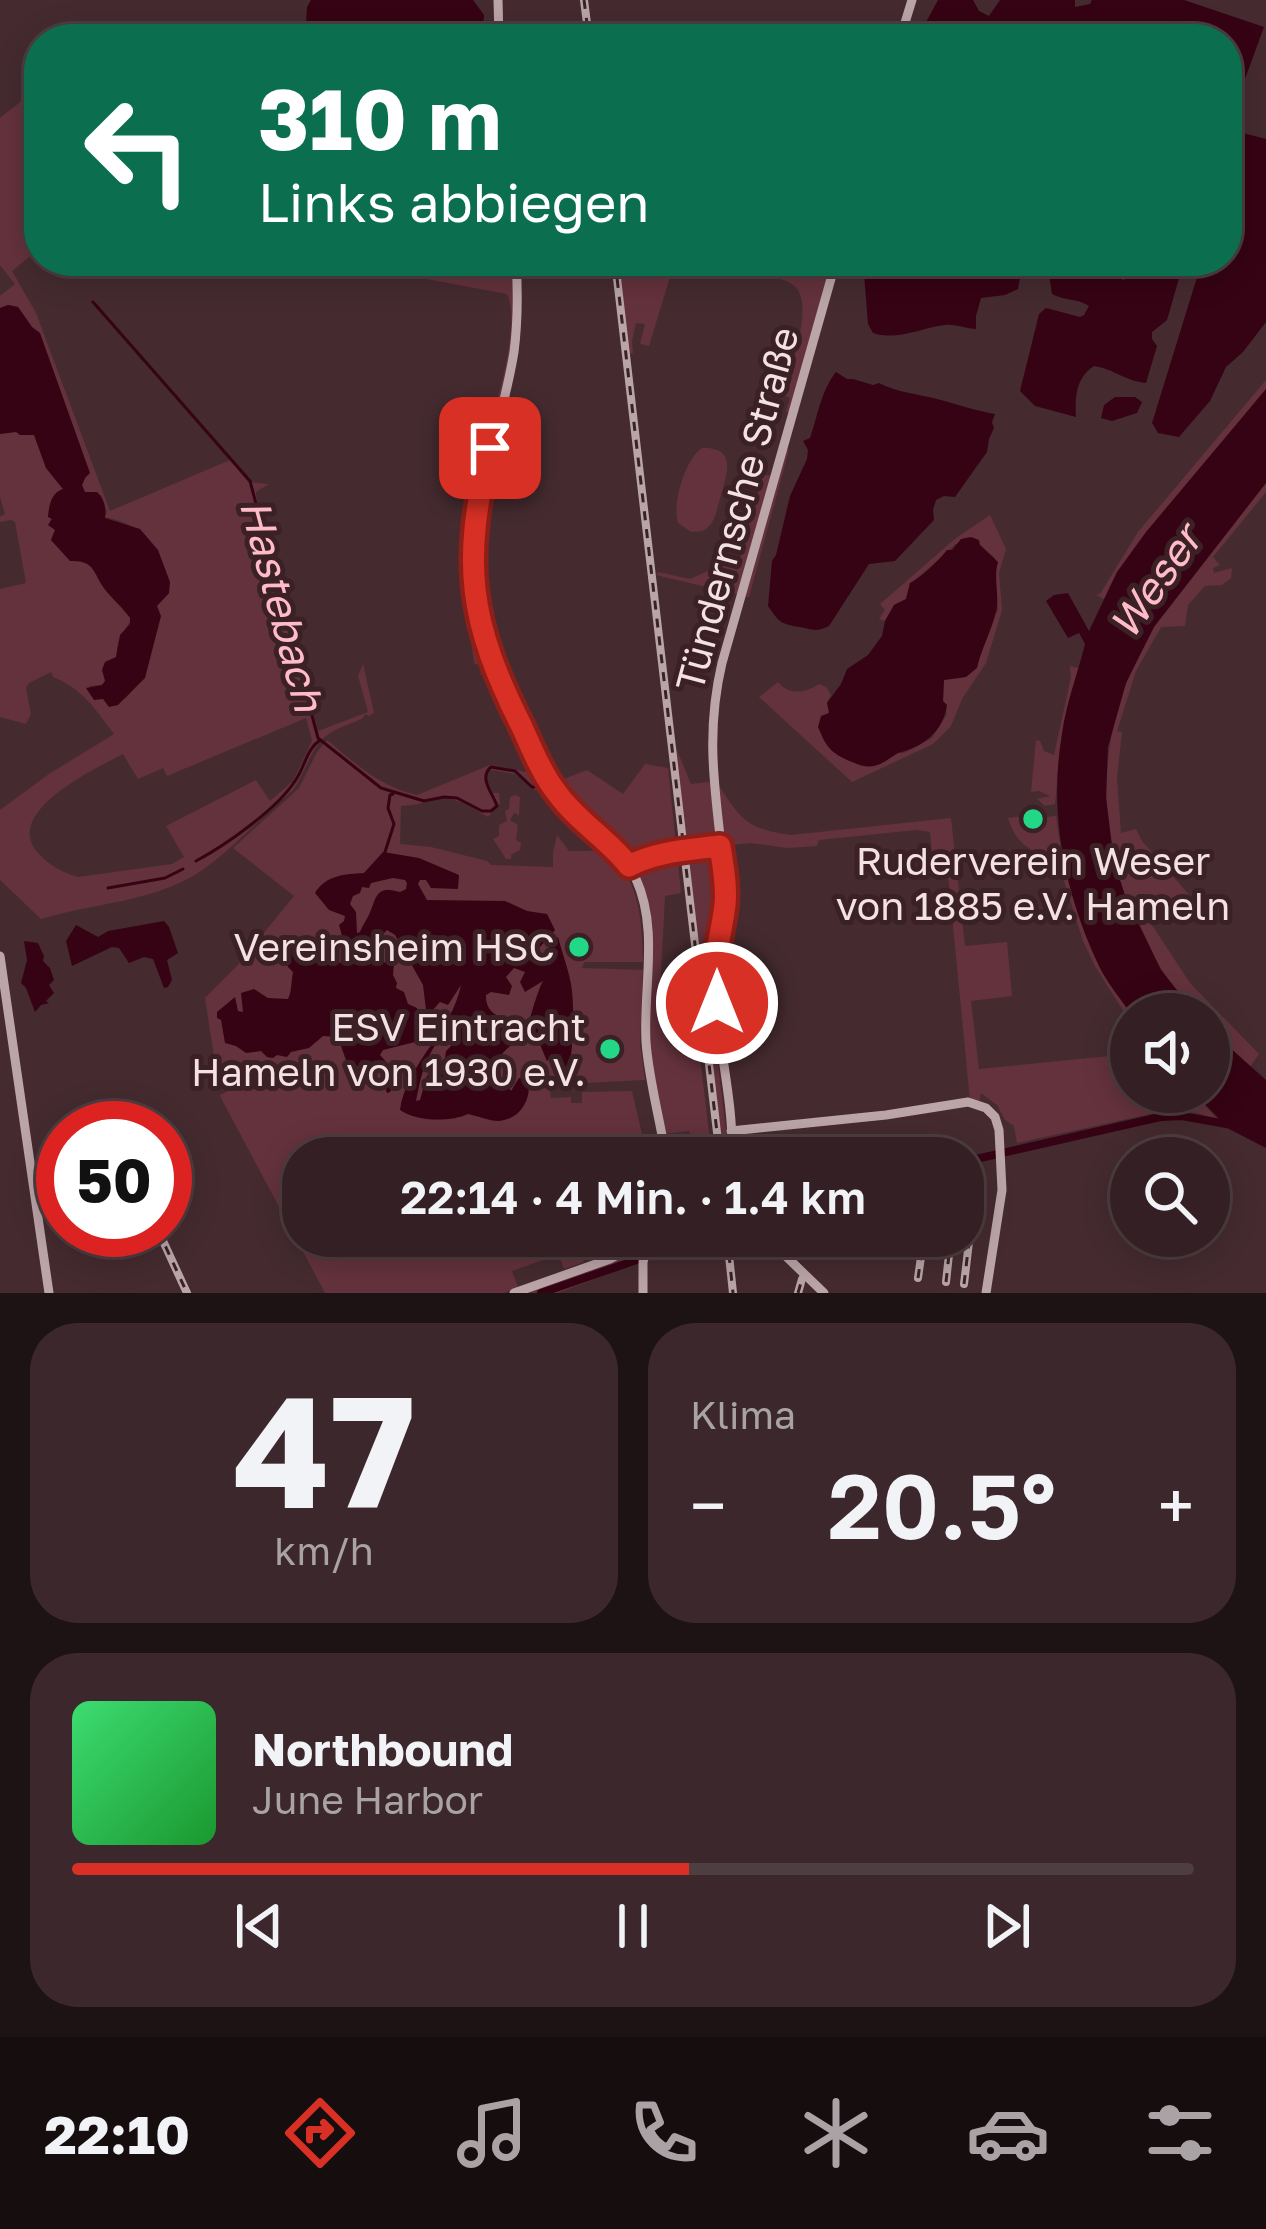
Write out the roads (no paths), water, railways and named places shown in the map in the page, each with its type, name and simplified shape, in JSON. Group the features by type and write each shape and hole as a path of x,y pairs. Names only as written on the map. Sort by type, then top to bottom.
{"main road":[{"path":"517,276 514,353 479,490 472,549 478,616 502,688 559,796 606,839 637,881 647,921 646,1044 662,1137"},
{"name":"Tündernsche Straße","path":"731,1137 713,974 725,905 711,741 716,693 832,276"},
{"path":"705,848 714,840 718,825"},
{"path":"629,866 643,859 720,846"},
{"path":"637,881 643,859"},
{"path":"0,956 49,1293"},
{"path":"731,1131 979,1103 995,1117 1002,1190 986,1293"},
{"path":"514,1293 612,1257"},
{"path":"643,1293 645,1257"},
{"path":"787,1257 824,1293"}],"water":[{"path":"311,0 473,0 484,15 483,24 306,24"},
{"path":"938,0 973,0 989,16 1000,0 1075,0 1075,7 1092,0 1184,0 1264,27 1242,87 1242,24 925,24"},
{"path":"1242,136 1266,139 1266,322 1226,367 1210,401 1179,437 1158,433 1152,423 1197,276 1242,276"},
{"path":"864,276 1020,276 1018,289 981,298 976,329 945,325 891,336 873,333"},
{"path":"1049,276 1118,276 1123,280 1180,276 1167,320 1152,332 1157,346 1146,383 1094,366 1078,388 1076,417 1035,406 1020,391 1039,314 1046,308 1080,317 1089,306 1052,294"},
{"path":"18,307 40,333 90,473 82,485 85,492 100,495 105,518 140,529 158,550 170,582 169,593 157,606 161,616 145,678 118,705 109,707 103,699 94,700 86,688 105,681 105,662 116,657 120,635 130,618 92,568 70,561 51,540 55,530 48,525 50,504 63,489 46,468 34,435 0,434 0,308"},
{"path":"836,372 847,379 995,414 994,428 987,452 955,497 936,500 934,520 895,561 869,564 829,626 815,630 784,623 768,606 772,561 790,496 807,459 803,441 810,438 823,395"},
{"name":"Weser","path":"1266,389 1266,483 1154,627 1126,683 1108,747 1106,797 1114,862 1161,970 1179,993 1116,993 1103,974 1077,912 1059,824 1058,764 1066,711 1085,644 1079,633 1068,638 1046,601 1068,593 1089,631 1117,572"},
{"path":"1115,397 1135,397 1142,402 1137,413 1112,421 1101,418 1104,405"},
{"path":"971,537 998,562 996,612 977,668 966,677 944,680 945,715 916,747 871,766 838,755 818,727 847,669 868,655 882,636 885,621 894,605 906,599 910,583 961,539"},
{"path":"383,852 419,858 459,875 458,889 431,888 420,880 427,900 505,901 547,914 555,930 531,954 541,957 558,937 573,1006 565,1081 555,1073 556,1059 547,1061 530,1021 543,981 525,992 520,982 525,972 514,968 506,977 512,986 509,995 486,995 495,1014 516,1020 520,1038 501,1056 499,1080 511,1091 519,1078 528,1076 529,1091 520,1111 499,1121 468,1114 425,1119 400,1110 411,1077 449,1018 461,985 448,1005 440,1002 432,1011 426,1010 423,985 395,935 387,930 346,950 339,925 345,916 329,910 315,893 330,879 364,873","holes":["393,878 405,880 406,889 378,894 357,933 356,912 350,904 353,896 362,887","458,1021 445,1058 427,1076 416,1101 429,1055"]},
{"path":"164,921 178,953 167,960 172,980 168,987 164,988 153,959 129,963 119,948 72,966 66,941 76,925 98,937"},
{"path":"310,936 336,964 356,958 369,965 372,956 394,963 396,988 417,1008 424,1027 418,1030 419,1041 383,1050 380,1055 389,1065 394,1085 390,1092 372,1062 348,1066 338,1037 323,1036 309,1048 273,1058 225,1043 217,1012 235,997 238,1011 243,1012 241,993 254,989 268,998 288,999 293,972 283,948"},
{"path":"24,941 38,943 54,980 49,985 54,993 49,1003 35,1012 21,983 27,960"},
{"path":"1230,1048 1266,1080 1266,1148 1229,1129 1213,1113 1230,1113"}],"waterway":[{"name":"Hastebach","path":"93,302 250,481 318,738 381,788 424,801 457,798 491,811 497,806 486,781 491,767 515,771 532,787 544,786"},
{"path":"196,861 276,803 320,740"},
{"path":"385,852 394,824 388,808 393,794"},
{"path":"108,888 165,878 183,869"},
{"path":"984,1157 1160,1117 1232,1125"},
{"path":"541,1293 645,1257"}],"railway":[{"path":"584,0 587,24"},
{"path":"617,276 718,1137"},
{"path":"170,1257 187,1293"},
{"path":"729,1257 733,1293"},
{"path":"918,1278 921,1257"},
{"path":"946,1282 949,1257"},
{"path":"964,1284 967,1257"},
{"path":"798,1293 802,1279"}],"place":[{"name":"Ruderverein Weser von 1885 e.V. Hameln","path":"1033,819"},
{"name":"Vereinsheim HSC","path":"579,947"},
{"name":"ESV Eintracht Hameln von 1930 e.V.","path":"610,1049"}]}
